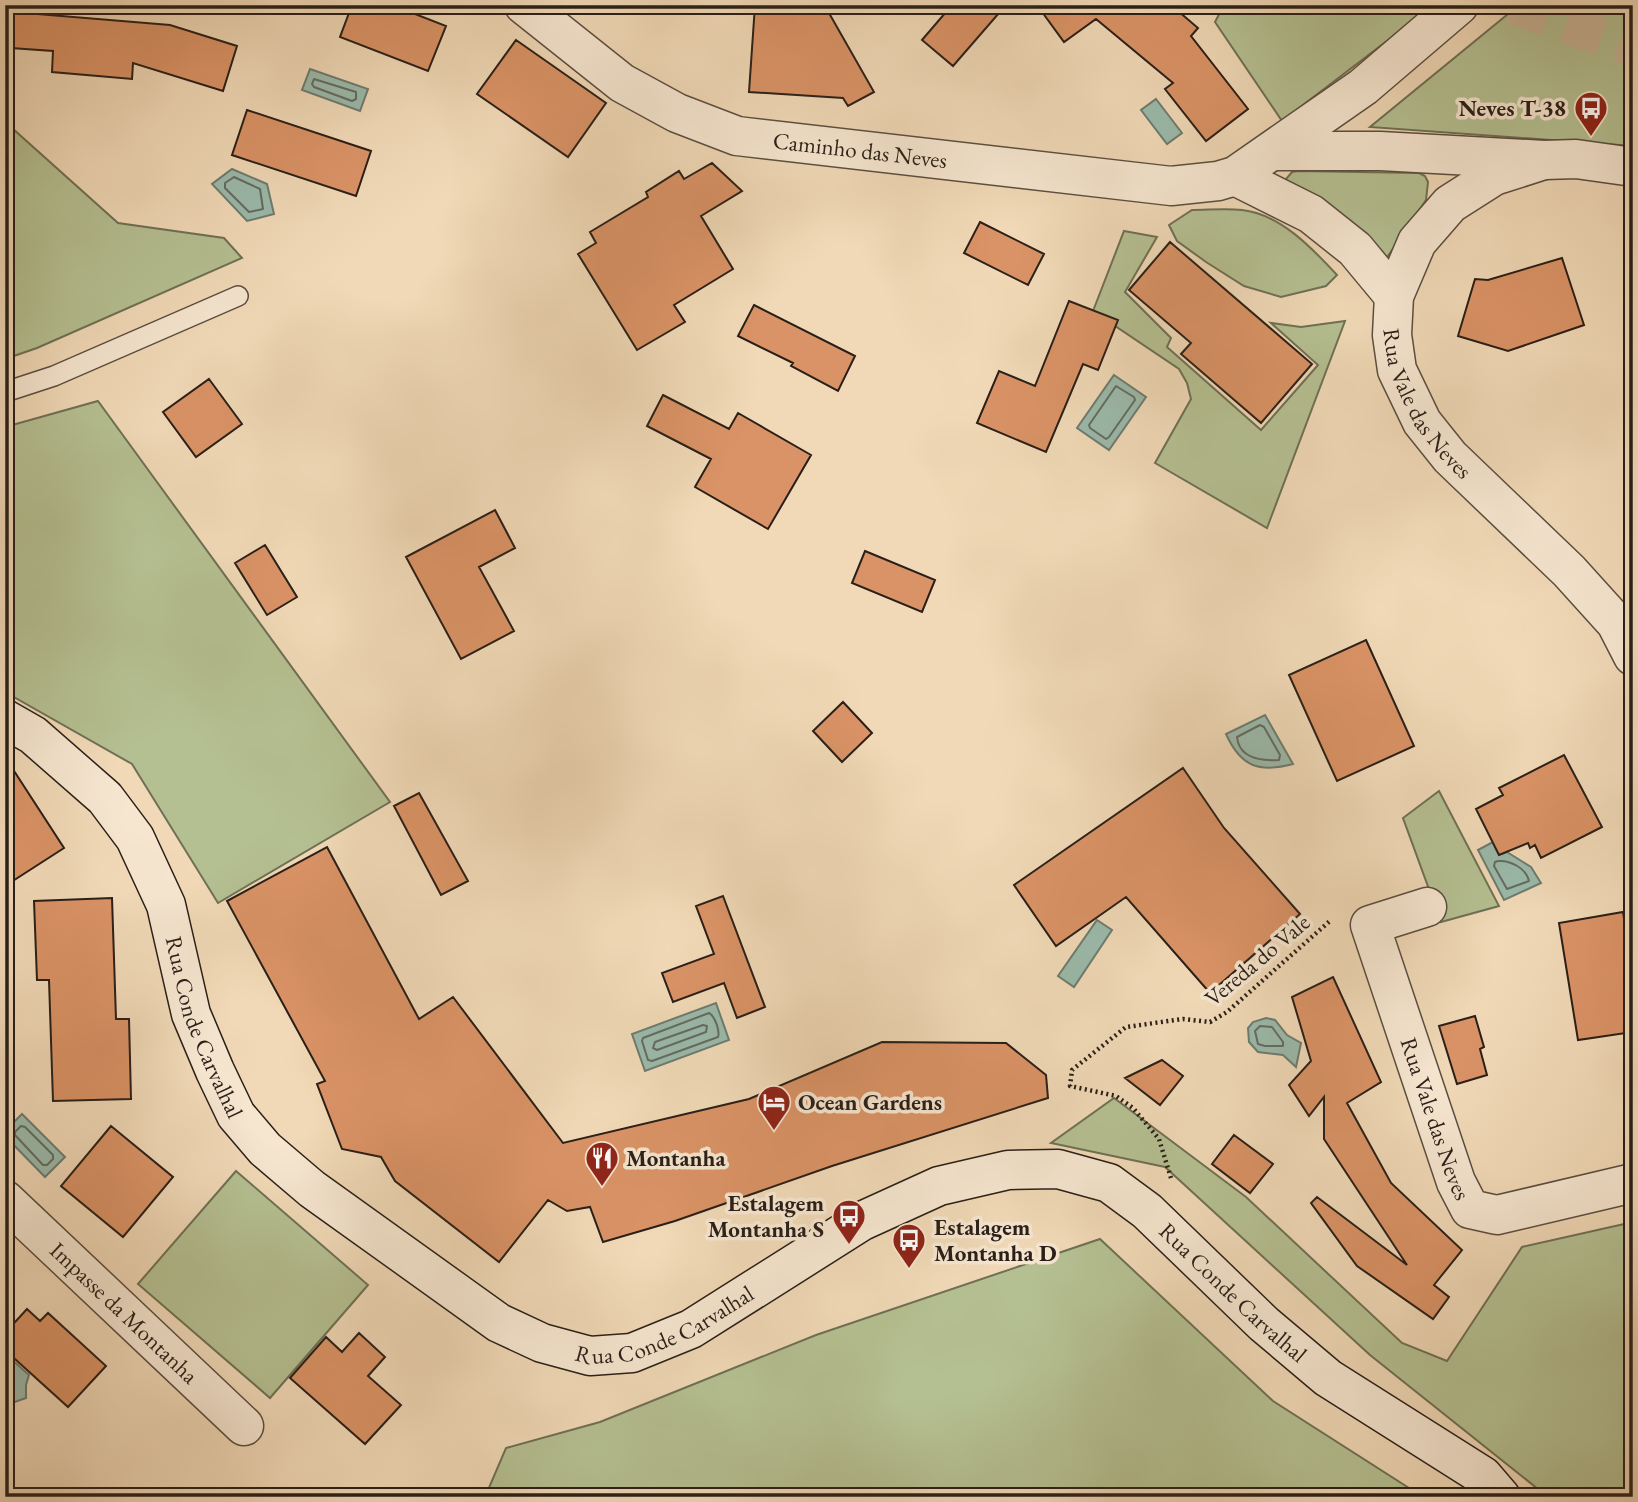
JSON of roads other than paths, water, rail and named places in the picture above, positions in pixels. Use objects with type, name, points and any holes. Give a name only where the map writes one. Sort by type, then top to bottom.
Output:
[{"type":"street","name":"Caminho das Neves","points":[[524,5],[622,83],[677,113],[737,136],[1171,186],[1219,181],[1235,176],[1363,86],[1458,5]]},
{"type":"street","name":"Rua Vale das Neves","points":[[1272,151],[1380,151],[1544,160],[1576,159],[1633,167]]},
{"type":"street","name":"Rua Vale das Neves","points":[[1544,160],[1494,176],[1450,204],[1416,242],[1394,296],[1392,335],[1397,370],[1422,422],[1450,457],[1577,579],[1616,623],[1633,656]]},
{"type":"street","points":[[1235,176],[1311,214],[1355,249],[1394,296]]},
{"type":"street","name":"Rua Conde Carvalhal","points":[[5,719],[33,735],[96,790],[135,838],[166,905],[191,1014],[236,1115],[265,1149],[312,1189],[499,1323],[541,1343],[590,1356],[632,1353],[691,1329],[862,1221],[939,1186],[1008,1170],[1058,1169],[1109,1183],[1147,1211],[1264,1325],[1328,1378],[1483,1476],[1501,1497]]},
{"type":"street","name":"Rua Vale das Neves","points":[[1427,907],[1370,925],[1456,1182],[1470,1209],[1497,1215],[1633,1183]]},
{"type":"street","name":"Impasse da Montanha","points":[[5,1200],[244,1426]]},
{"type":"lane","points":[[5,392],[54,376],[238,296]]},
{"type":"water","points":[[310,69],[368,89],[360,111],[302,90]]},
{"type":"water","points":[[1156,99],[1182,133],[1167,144],[1141,110]]},
{"type":"water","points":[[232,169],[267,184],[274,214],[247,221],[212,184]]},
{"type":"water","points":[[1114,375],[1146,397],[1109,450],[1077,428]]},
{"type":"water","points":[[1265,715],[1293,764],[1270,768],[1252,765],[1238,754],[1232,745],[1226,734]]},
{"type":"water","points":[[1493,842],[1499,855],[1507,852],[1531,867],[1541,883],[1504,900],[1478,850]]},
{"type":"water","points":[[1097,920],[1112,930],[1074,987],[1058,976]]},
{"type":"water","points":[[716,1003],[729,1040],[645,1071],[632,1034]]},
{"type":"water","points":[[1266,1018],[1275,1020],[1287,1035],[1301,1043],[1296,1067],[1283,1055],[1258,1052],[1249,1042],[1248,1028],[1253,1022]]},
{"type":"water","points":[[22,1114],[65,1157],[45,1177],[5,1136],[5,1131]]},
{"type":"water","points":[[5,1344],[10,1358],[29,1375],[26,1398],[12,1403],[5,1385]]},
{"type":"tunnel","points":[[1512,5],[1633,48]]},
{"type":"place","name":"Neves T-38","points":[[1591,138]]},
{"type":"place","name":"Ocean Gardens","points":[[774,1132]]},
{"type":"place","name":"Montanha","points":[[602,1188]]},
{"type":"place","name":"Estalagem Montanha S","points":[[849,1246]]},
{"type":"place","name":"Estalagem Montanha D","points":[[909,1270]]}]
